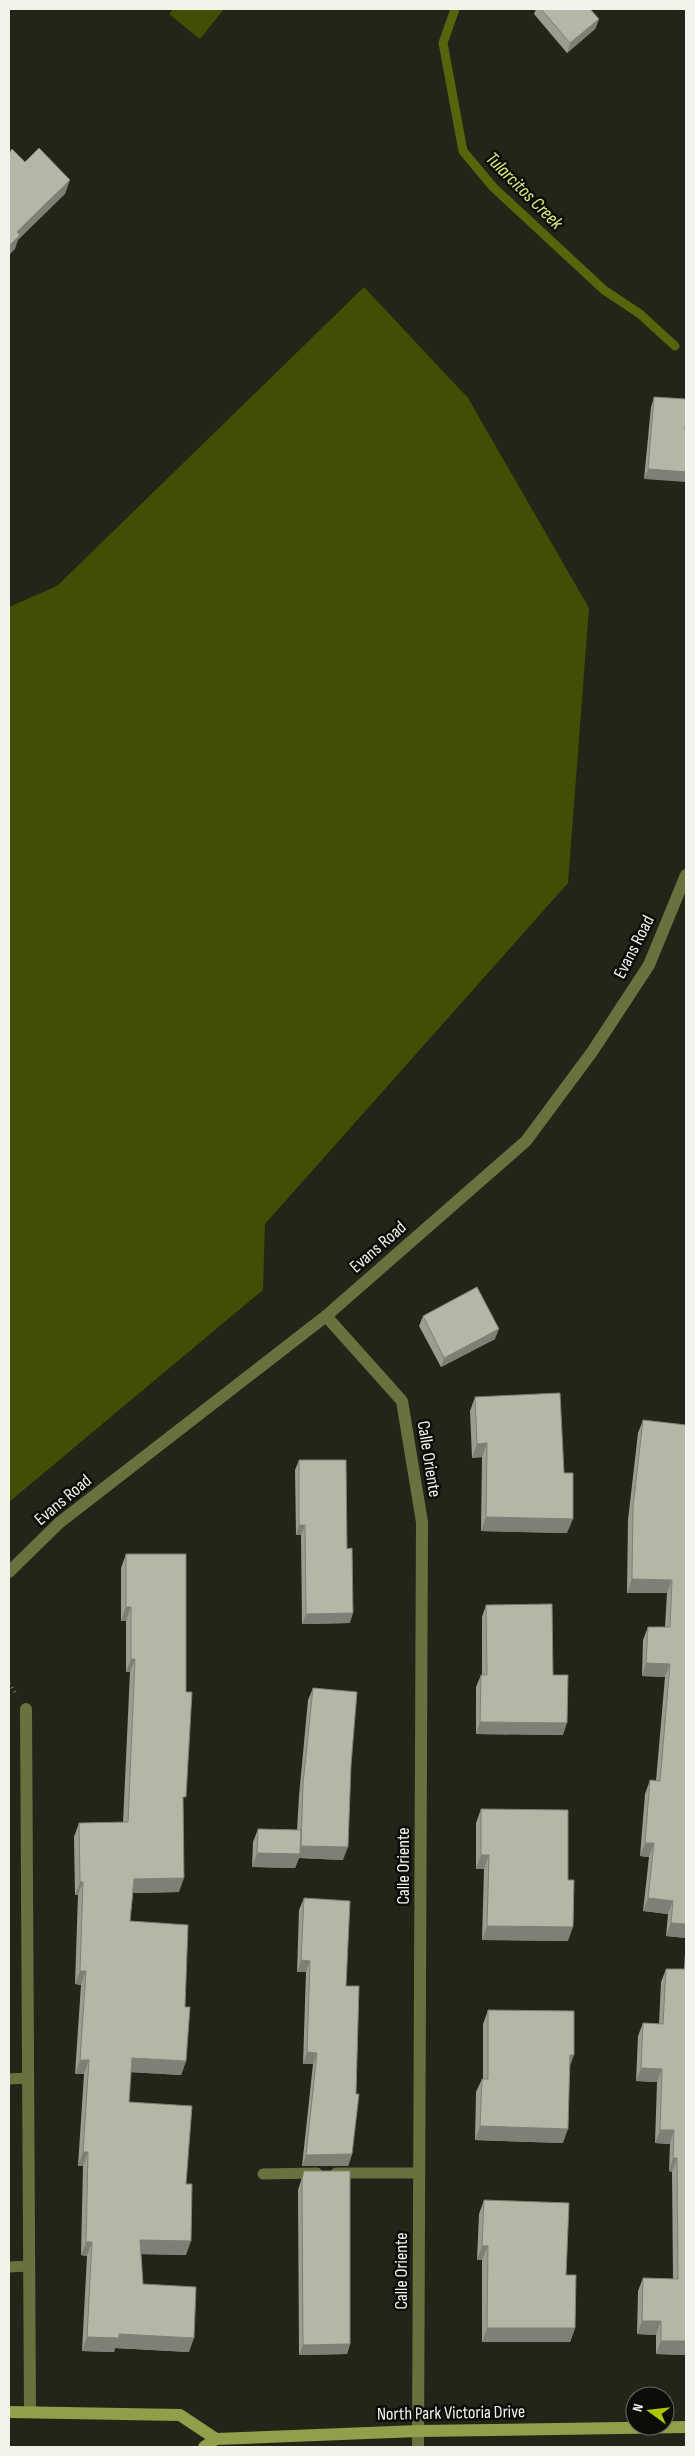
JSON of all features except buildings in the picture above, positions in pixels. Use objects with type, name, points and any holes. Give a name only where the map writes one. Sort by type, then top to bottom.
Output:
[{"type":"main road","points":[[9,2412],[180,2415],[216,2439],[204,2447]]},
{"type":"main road","name":"North Park Victoria Drive","points":[[216,2439],[418,2431],[686,2427]]},
{"type":"street","name":"Evans Road","points":[[9,1572],[59,1523],[326,1316],[526,1141],[592,1052],[649,965],[686,875]]},
{"type":"street","name":"Calle Oriente","points":[[326,1316],[402,1401],[422,1522],[418,2447]]},
{"type":"street","points":[[26,1709],[30,2412]]},
{"type":"lane","points":[[9,2079],[27,2078]]},
{"type":"lane","points":[[263,2174],[419,2173]]},
{"type":"lane","points":[[9,2267],[28,2266]]},
{"type":"green space","points":[[173,9],[224,9],[200,39],[169,14]]},
{"type":"green space","points":[[364,287],[468,398],[589,608],[568,883],[265,1224],[263,1290],[9,1502],[9,607],[57,586]]},
{"type":"waterway","name":"Tularcitos Creek","points":[[455,9],[443,43],[463,151],[493,187],[604,290],[640,314],[675,346]]}]
